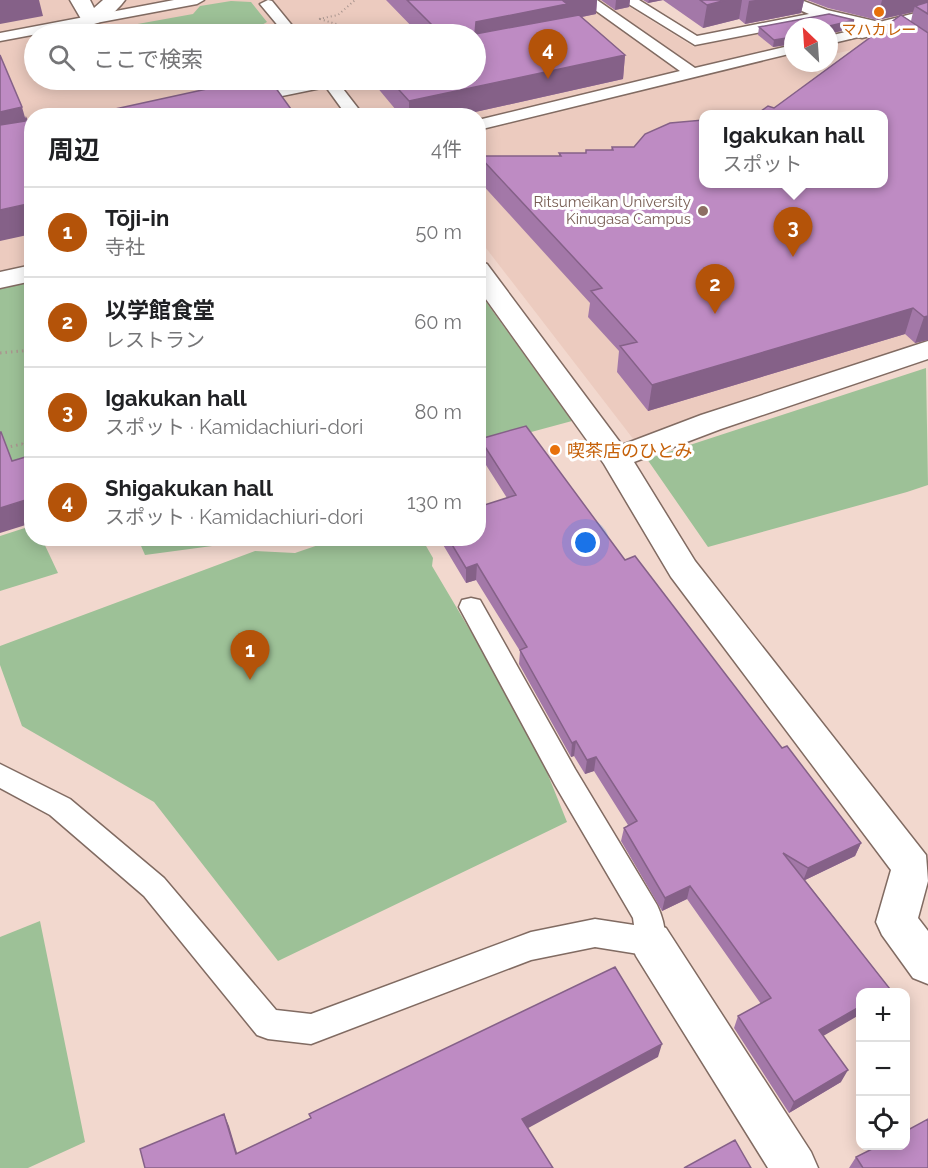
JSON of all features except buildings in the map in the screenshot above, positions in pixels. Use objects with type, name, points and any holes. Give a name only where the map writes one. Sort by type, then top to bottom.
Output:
[{"type":"street","points":[[80,0],[91,20],[116,0]]},
{"type":"street","points":[[877,28],[928,16]]},
{"type":"street","points":[[0,280],[24,275]]},
{"type":"street","points":[[486,280],[616,458],[683,569],[912,867],[896,922],[928,964]]},
{"type":"street","points":[[616,458],[711,422],[928,351]]},
{"type":"street","points":[[651,942],[795,1168]]},
{"type":"lane","points":[[70,24],[197,0]]},
{"type":"lane","points":[[588,0],[692,73]]},
{"type":"lane","points":[[629,0],[695,41],[830,14]]},
{"type":"lane","points":[[791,0],[802,8],[858,20],[909,39]]},
{"type":"lane","points":[[267,4],[284,24]]},
{"type":"lane","points":[[598,27],[620,23]]},
{"type":"lane","points":[[838,38],[877,28]]},
{"type":"lane","points":[[0,37],[24,33]]},
{"type":"lane","points":[[486,123],[784,51]]},
{"type":"lane","points":[[230,102],[286,90]]},
{"type":"lane","points":[[340,90],[352,108]]},
{"type":"lane","points":[[0,775],[60,807],[154,887],[268,1024],[311,1029],[542,944],[595,933],[651,942],[646,915],[565,777],[471,607]]},
{"type":"path","points":[[335,24],[319,19],[338,15],[355,0]]},
{"type":"path","points":[[0,353],[24,351]]},
{"type":"path","points":[[0,449],[22,444],[24,446]]},
{"type":"shaded area","name":"Ritsumeikan University Kinugasa Campus","points":[[0,0],[618,0],[694,47],[784,28],[784,72],[816,72],[873,110],[699,110],[699,188],[888,188],[888,180],[928,147],[928,343],[634,440],[486,248],[486,108],[24,108],[24,271],[0,277]]},
{"type":"shaded area","name":"Ritsumeikan University Kinugasa Campus","points":[[838,24],[898,40],[838,53]]},
{"type":"green space","points":[[231,1],[251,2],[267,22],[263,24],[138,24],[193,14],[200,6]]},
{"type":"green space","points":[[24,279],[24,482],[0,457],[0,285]]},
{"type":"green space","points":[[486,302],[572,421],[486,444]]},
{"type":"green space","points":[[926,368],[928,485],[907,492],[708,547],[647,459]]},
{"type":"green space","points":[[24,528],[24,546],[45,546],[58,573],[0,591],[0,536]]},
{"type":"green space","points":[[141,546],[212,546],[145,555]]},
{"type":"green space","points":[[316,546],[426,546],[433,558],[432,566],[532,735],[567,822],[278,961],[154,802],[22,726],[0,665],[0,646],[255,551],[295,553]]},
{"type":"green space","points":[[40,921],[85,1142],[28,1168],[0,1168],[0,937]]},
{"type":"place","name":"マハカレー","points":[[879,12]]},
{"type":"place","name":"Shigakukan hall","points":[[548,79]]},
{"type":"place","name":"Ritsumeikan University Kinugasa Campus","points":[[703,211]]},
{"type":"place","name":"Igakukan hall","points":[[793,257]]},
{"type":"place","name":"以学館食堂","points":[[715,314]]},
{"type":"place","name":"喫茶店のひとみ","points":[[555,450]]},
{"type":"place","name":"Tōji-in","points":[[250,680]]}]
